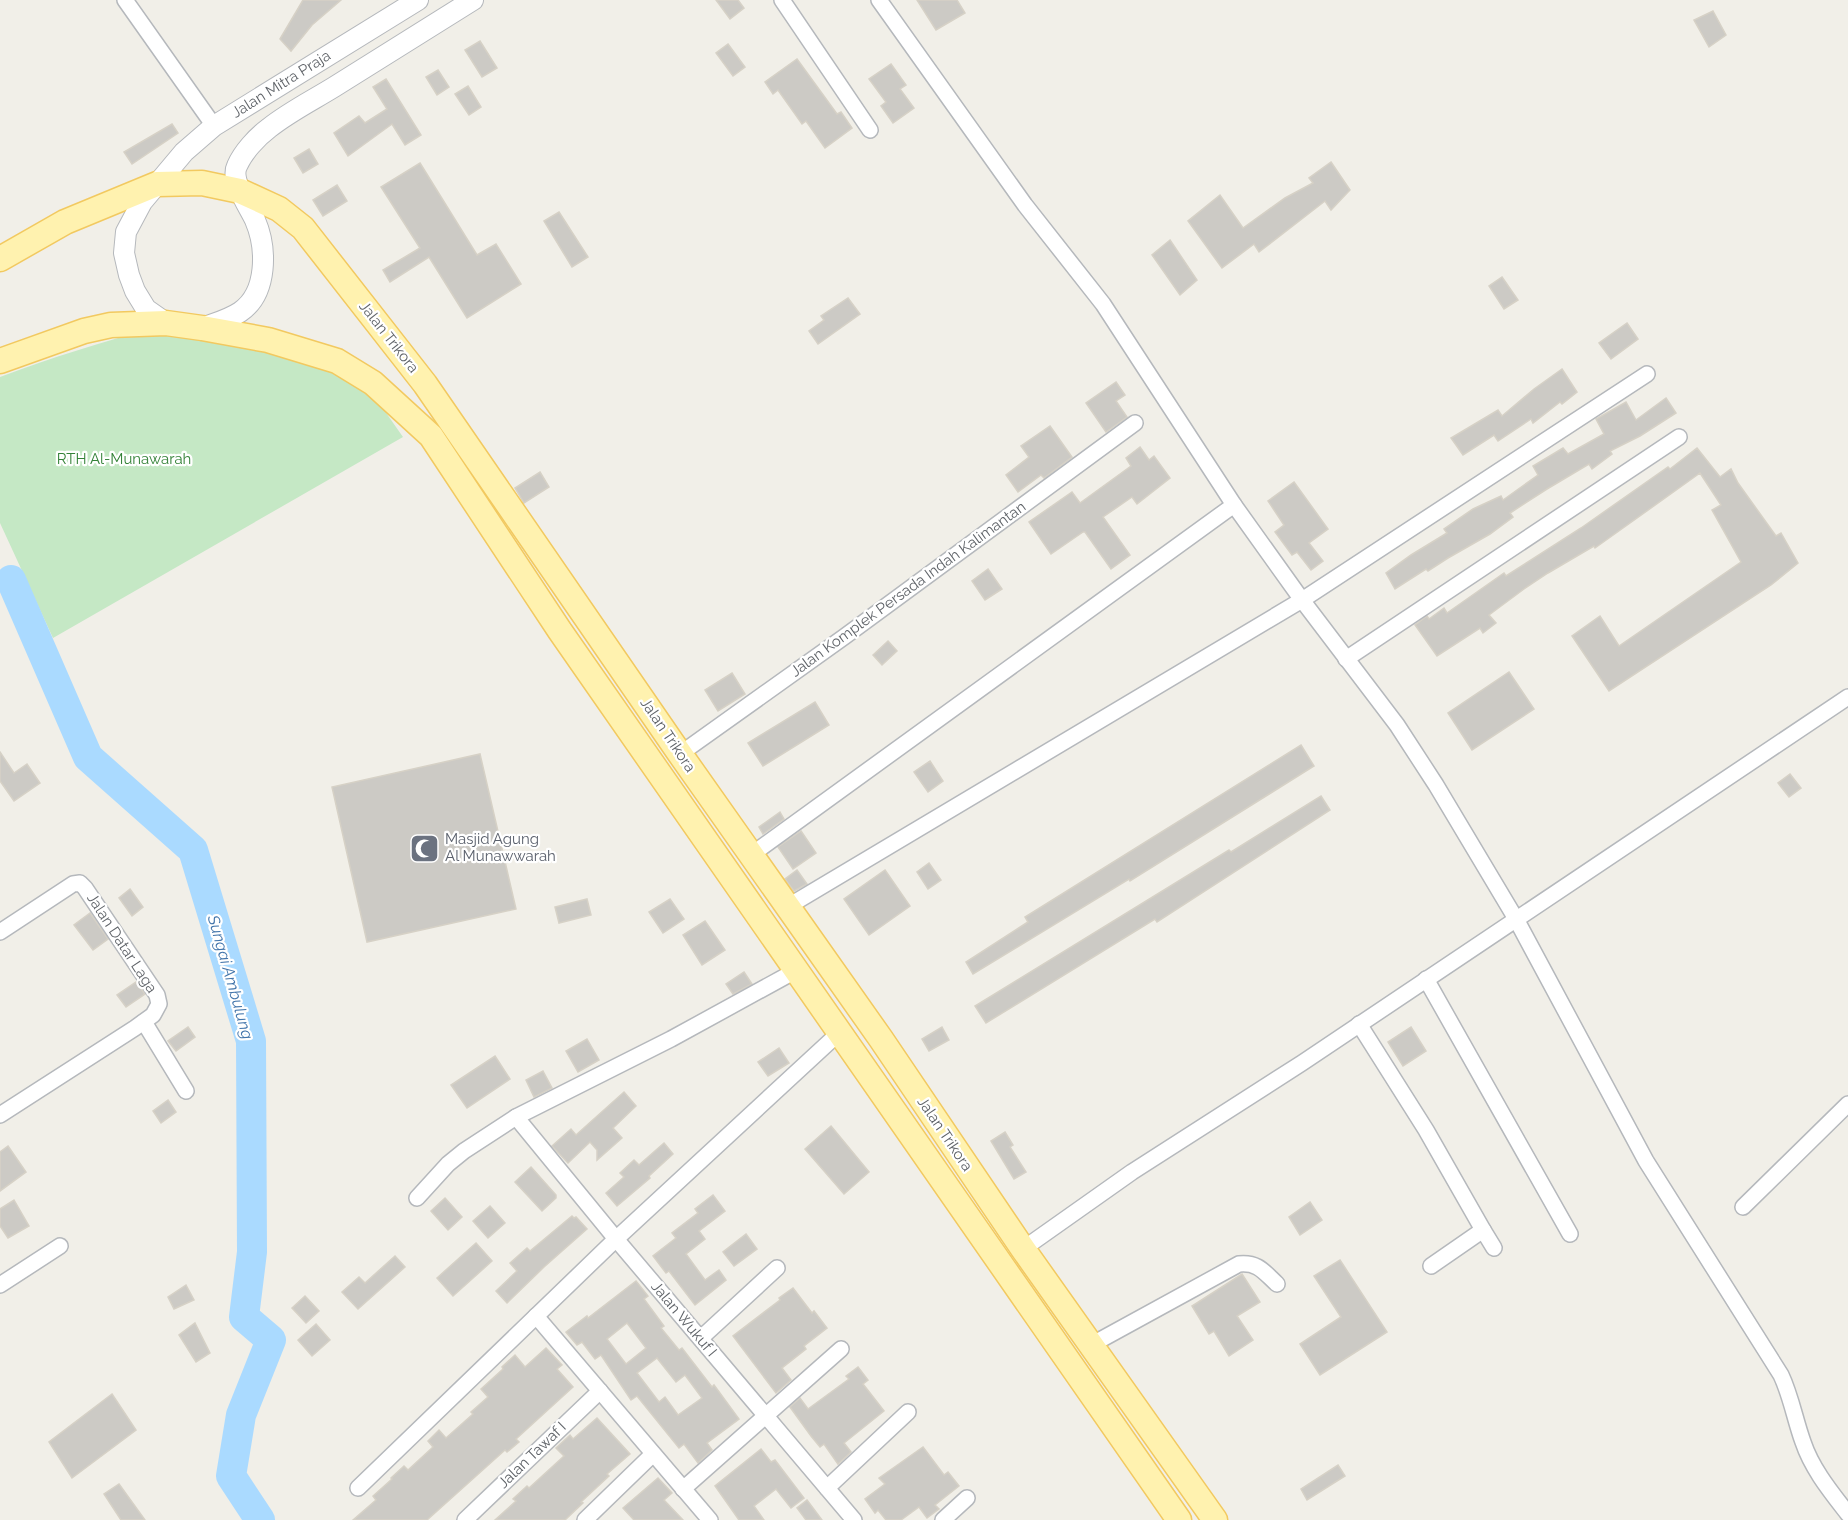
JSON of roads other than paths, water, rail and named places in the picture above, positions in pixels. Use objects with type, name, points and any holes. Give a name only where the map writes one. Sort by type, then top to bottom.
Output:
[{"type":"main road","name":"Jalan Trikora","points":[[0,259],[65,222],[157,184],[202,183],[240,191],[279,209],[303,228],[425,384],[680,754],[881,1039],[1023,1249],[1215,1520]]},
{"type":"main road","name":"Jalan Trikora","points":[[0,361],[84,331],[111,325],[166,323],[202,328],[268,340],[337,361],[373,383],[430,436],[560,631],[1179,1520]]},
{"type":"main road","points":[[560,631],[585,616]]},
{"type":"main road","points":[[960,1204],[981,1188]]},
{"type":"street","points":[[125,0],[214,126]]},
{"type":"street","name":"Jalan Mitra Praja","points":[[157,184],[184,152],[214,126],[418,0]]},
{"type":"street","name":"Jalan Mitra Praja","points":[[240,191],[234,171],[240,158],[268,128],[473,0]]},
{"type":"street","points":[[782,0],[870,130]]},
{"type":"street","points":[[879,0],[1025,205],[1103,304],[1234,505],[1404,735],[1516,919],[1646,1161],[1781,1375],[1787,1387],[1803,1445],[1820,1476],[1848,1514]]},
{"type":"street","points":[[157,184],[132,218],[126,232],[124,252],[135,291],[146,309],[166,323]]},
{"type":"street","points":[[202,328],[242,311],[254,297],[259,284],[263,264],[261,245],[256,223],[240,191]]},
{"type":"street","points":[[787,907],[1302,600],[1647,374]]},
{"type":"street","name":"Jalan Komplek Persada Indah Kalimantan","points":[[680,754],[844,637],[1135,423]]},
{"type":"street","points":[[1346,659],[1679,437]]},
{"type":"street","points":[[751,855],[1234,505]]},
{"type":"street","points":[[1023,1249],[1132,1172],[1426,980],[1848,698]]},
{"type":"street","name":"Jalan Datar Laga","points":[[0,932],[73,884],[77,882],[82,884],[157,995],[159,1005],[144,1022]]},
{"type":"street","points":[[417,1198],[448,1164],[516,1117],[671,1039],[797,970]]},
{"type":"street","points":[[1426,980],[1570,1234]]},
{"type":"street","points":[[0,1115],[144,1022],[186,1091]]},
{"type":"street","points":[[1359,1024],[1426,1130],[1494,1248]]},
{"type":"street","points":[[358,1488],[616,1239],[840,1032]]},
{"type":"street","points":[[1743,1207],[1848,1104]]},
{"type":"street","name":"Jalan Wukuf I","points":[[516,1117],[854,1520]]},
{"type":"street","points":[[1431,1266],[1483,1230]]},
{"type":"street","points":[[0,1285],[60,1246]]},
{"type":"street","points":[[1091,1345],[1239,1264],[1250,1263],[1259,1267],[1277,1284]]},
{"type":"street","points":[[700,1338],[777,1268]]},
{"type":"street","points":[[536,1316],[710,1520]]},
{"type":"street","points":[[683,1489],[841,1349]]},
{"type":"street","name":"Jalan Tawaf I","points":[[465,1520],[600,1390]]},
{"type":"street","points":[[827,1488],[908,1412]]},
{"type":"street","points":[[585,1520],[653,1454]]},
{"type":"street","points":[[943,1520],[967,1498]]},
{"type":"waterway","name":"Sungai Ambulung","points":[[11,580],[88,757],[193,850],[251,1041],[252,1252],[244,1317],[271,1340],[241,1415],[231,1476],[260,1520]]},
{"type":"place","name":"Masjid Agung Al Munawwarah","points":[[424,848]]},
{"type":"park label","name":"RTH Al-Munawarah","points":[[124,459]]}]
